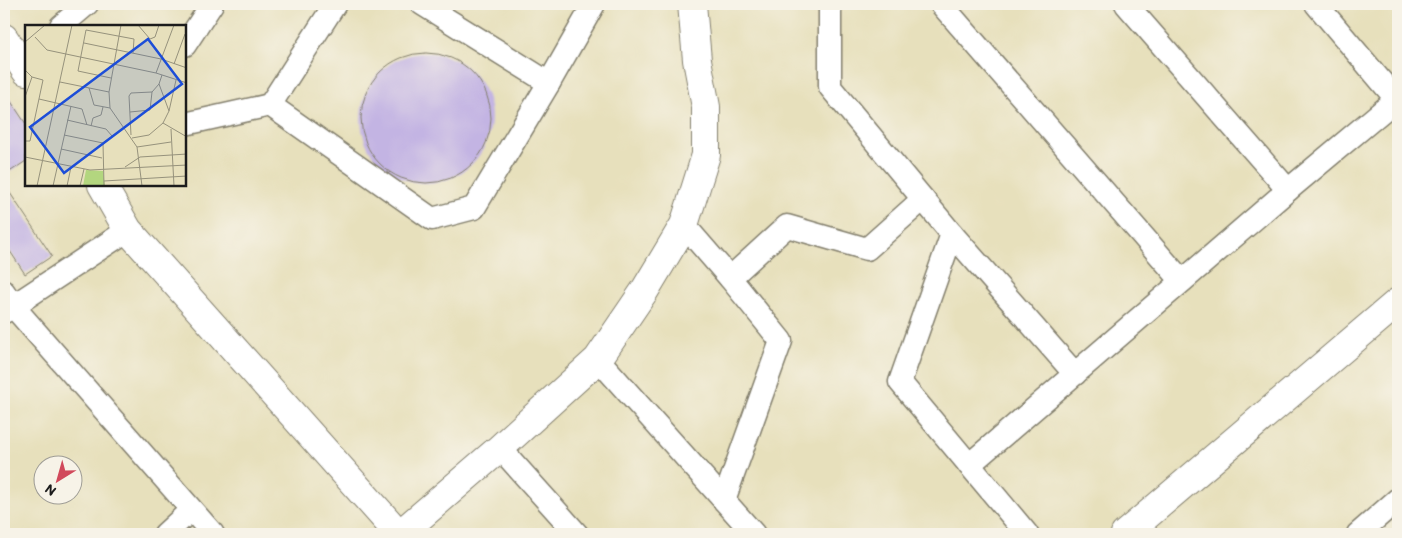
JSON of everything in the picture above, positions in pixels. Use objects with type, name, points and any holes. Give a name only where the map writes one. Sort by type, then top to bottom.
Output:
[{"type":"street","points":[[62,25],[87,4]]},
{"type":"street","points":[[186,43],[212,4]]},
{"type":"street","points":[[186,124],[270,105],[335,4]]},
{"type":"street","points":[[422,4],[549,83]]},
{"type":"street","points":[[270,105],[432,219],[474,208],[594,4]]},
{"type":"street","points":[[103,186],[128,230],[400,534],[500,448],[598,359],[645,290],[684,225],[706,155],[706,107],[697,60],[692,4]]},
{"type":"street","points":[[830,4],[830,87],[952,234],[1076,374]]},
{"type":"street","points":[[941,4],[1182,281]]},
{"type":"street","points":[[1126,4],[1288,190]]},
{"type":"street","points":[[969,465],[1288,190],[1398,100],[1316,4]]},
{"type":"street","points":[[4,38],[24,63]]},
{"type":"street","points":[[730,278],[786,226],[867,249],[923,199]]},
{"type":"street","points":[[684,225],[781,341],[724,500]]},
{"type":"street","points":[[128,230],[7,303],[213,534]]},
{"type":"street","points":[[952,234],[900,382],[1026,534]]},
{"type":"street","points":[[1125,534],[1398,302]]},
{"type":"street","points":[[598,359],[754,534]]},
{"type":"street","points":[[500,448],[577,534]]},
{"type":"street","points":[[1358,534],[1381,527],[1398,499]]},
{"type":"street","points":[[165,534],[191,510]]},
{"type":"building","points":[[426,53],[439,54],[451,58],[472,72],[486,93],[490,105],[490,131],[486,143],[472,164],[451,178],[439,182],[426,183],[413,182],[401,178],[380,164],[366,143],[362,131],[361,118],[362,105],[366,93],[380,72],[401,58],[413,54]]},
{"type":"building","points":[[4,91],[25,122],[25,162],[11,171],[4,161]]},
{"type":"building","points":[[6,187],[52,256],[25,274],[4,242],[4,189]]}]
